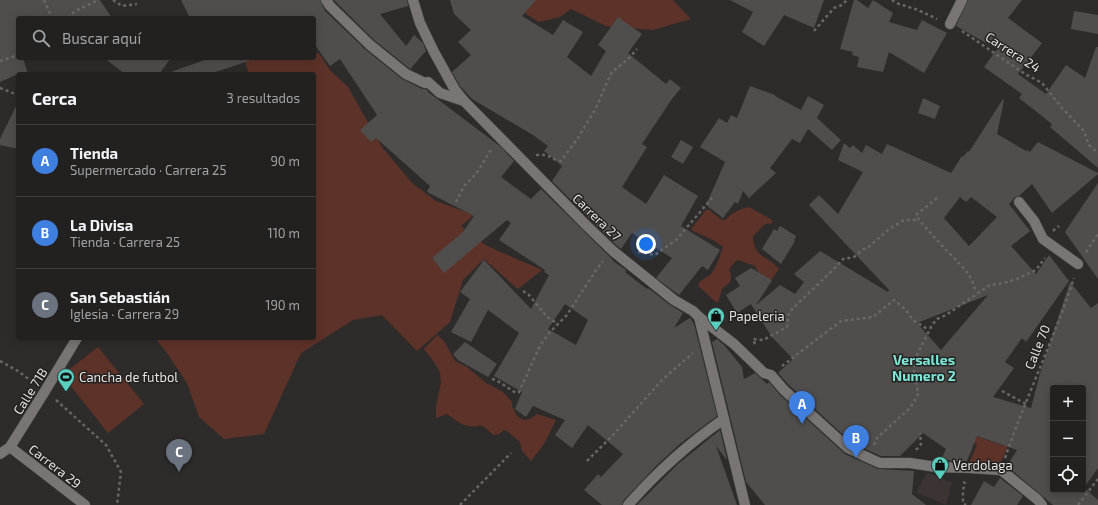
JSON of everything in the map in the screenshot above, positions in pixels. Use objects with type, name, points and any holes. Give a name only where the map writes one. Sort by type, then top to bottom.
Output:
[{"type":"street","points":[[326,0],[330,6],[370,46],[406,74],[425,83],[428,82],[440,94],[464,101]]},
{"type":"street","name":"Carrera 27","points":[[413,0],[420,23],[455,90],[523,162],[615,252],[674,300],[693,310],[699,317],[734,344],[758,367],[771,375],[784,390],[848,448],[880,463]]},
{"type":"street","points":[[950,24],[962,0]]},
{"type":"street","points":[[1019,202],[1034,221],[1043,239],[1078,264]]},
{"type":"street","points":[[699,317],[745,505]]},
{"type":"street","name":"Calle 71B","points":[[0,454],[10,447],[76,340]]},
{"type":"street","points":[[628,505],[654,476],[701,436],[724,420]]},
{"type":"street","name":"Carrera 29","points":[[10,447],[85,505]]},
{"type":"street","points":[[880,463],[910,463],[936,467],[1001,470],[1038,500],[1042,505]]},
{"type":"path","points":[[44,0],[51,16]]},
{"type":"path","points":[[70,16],[75,11],[99,0]]},
{"type":"path","points":[[113,0],[122,6],[137,4]]},
{"type":"path","points":[[814,31],[834,8],[842,5],[847,0]]},
{"type":"path","name":"Carrera 24","points":[[892,0],[950,24],[967,33],[1025,74],[1042,83],[1062,108],[1084,131],[1089,145],[1098,153]]},
{"type":"path","points":[[523,162],[540,155],[549,155],[557,161],[561,161],[578,138],[600,102],[612,72],[628,59],[637,49]]},
{"type":"path","points":[[0,61],[16,56]]},
{"type":"path","points":[[0,88],[16,94]]},
{"type":"path","points":[[456,202],[464,186],[476,174],[499,138]]},
{"type":"path","points":[[492,379],[516,393],[519,392],[540,346],[550,332],[567,315],[596,270],[615,252],[628,249],[655,255],[678,239],[712,198]]},
{"type":"path","points":[[937,198],[916,215],[951,255],[966,269],[973,282],[976,293]]},
{"type":"path","points":[[758,367],[761,363],[753,339],[763,340],[787,327],[789,312],[843,259],[854,257],[862,250],[870,246],[888,230],[904,220],[919,220]]},
{"type":"path","points":[[880,463],[880,455],[873,447],[877,438],[910,408],[918,395],[914,376],[914,361],[929,330],[937,319],[946,316],[976,293],[990,285],[1017,279],[1036,270],[1046,256],[1043,239],[1059,226]]},
{"type":"path","name":"Calle 70","points":[[1001,470],[1018,419],[1026,404],[1067,298],[1078,264],[1098,234]]},
{"type":"path","points":[[523,291],[529,295],[547,317],[558,324]]},
{"type":"path","points":[[771,375],[841,321],[873,317],[894,300],[906,310],[914,320],[929,330]]},
{"type":"path","points":[[587,461],[613,435],[662,380],[706,343]]},
{"type":"path","points":[[0,361],[18,371],[38,386]]},
{"type":"path","points":[[1002,391],[1026,404]]},
{"type":"path","points":[[52,397],[106,445],[121,472],[117,505]]},
{"type":"path","points":[[460,505],[511,453]]},
{"type":"path","points":[[956,467],[954,475],[965,483],[963,490],[963,503],[966,505]]},
{"type":"path","points":[[1078,505],[1098,479]]},
{"type":"shaded area","points":[[504,0],[673,0],[691,19],[653,30],[606,26],[571,9],[560,17],[539,22]]},
{"type":"shaded area","points":[[316,53],[319,53],[330,70],[348,87],[382,147],[412,183],[436,201],[474,215],[461,226],[484,244],[542,270],[518,289],[484,259],[463,280],[450,322],[417,351],[382,315],[353,320],[301,353],[264,434],[224,439],[199,417],[187,383],[157,340],[316,340],[316,72],[248,72],[245,60],[316,60]]},
{"type":"shaded area","points":[[749,207],[772,220],[773,223],[765,224],[753,236],[754,243],[758,252],[779,269],[766,287],[755,266],[738,260],[729,270],[731,274],[730,282],[722,289],[718,303],[698,286],[701,280],[710,275],[714,269],[723,247],[715,241],[691,229],[706,210],[709,210],[722,220],[725,220],[736,212]]},
{"type":"shaded area","points":[[437,335],[444,341],[455,361],[467,367],[486,383],[503,392],[512,402],[512,406],[517,416],[524,420],[530,419],[537,414],[556,420],[544,444],[531,461],[522,451],[520,442],[507,431],[504,430],[499,434],[493,435],[481,425],[471,427],[467,426],[447,414],[436,418],[436,406],[441,383],[440,372],[424,349]]},
{"type":"shaded area","points":[[98,347],[144,404],[108,433],[62,375]]},
{"type":"shaded area","points":[[956,429],[1004,446],[1006,441],[1010,441],[999,467],[969,463],[977,445]]},
{"type":"shaded area","points":[[927,473],[943,478],[945,481],[952,482],[946,505],[916,492]]},
{"type":"building","points":[[0,0],[100,0],[111,16],[16,16],[16,60],[24,60],[27,72],[16,72],[16,75],[0,82]]},
{"type":"building","points":[[181,0],[320,0],[325,11],[366,50],[402,79],[422,89],[426,89],[501,147],[514,161],[501,177],[531,199],[541,189],[613,261],[626,270],[625,272],[683,313],[674,328],[690,318],[694,324],[717,416],[681,443],[657,465],[623,501],[622,505],[602,505],[584,490],[598,474],[601,477],[623,454],[588,425],[572,448],[555,435],[565,420],[533,406],[526,417],[515,409],[522,392],[494,376],[519,333],[488,310],[471,342],[451,332],[470,299],[460,292],[484,260],[531,309],[549,275],[544,272],[545,270],[499,240],[511,223],[507,220],[444,273],[432,258],[463,232],[474,216],[427,192],[430,186],[376,138],[371,142],[360,130],[377,115],[340,59],[330,66],[316,47],[316,16],[189,16]],"holes":[[[565,304],[588,320],[576,345],[548,329]]]},
{"type":"building","points":[[334,0],[407,0],[408,6],[380,14],[406,46],[414,35],[423,43],[426,51],[411,68],[412,70],[374,40]]},
{"type":"building","points":[[450,0],[536,0],[522,16],[553,35],[563,20],[583,32],[567,57],[591,76],[606,51],[598,45],[618,17],[642,34],[628,53],[666,84],[670,79],[681,88],[642,144],[647,147],[622,187],[646,204],[664,175],[698,196],[681,226],[720,250],[708,270],[702,266],[679,295],[656,278],[672,258],[632,233],[621,249],[617,246],[552,181],[562,166],[544,151],[548,146],[533,135],[472,99],[460,86],[452,72],[471,55],[458,42],[471,30],[454,14]]},
{"type":"building","points":[[730,0],[824,0],[814,28],[784,15],[764,46],[742,32],[753,12]]},
{"type":"building","points":[[854,0],[857,0],[868,8],[873,0],[893,13],[889,22],[917,30],[922,20],[947,33],[924,73],[889,52],[883,72],[857,67],[859,57],[852,55],[853,52],[840,49]]},
{"type":"building","points":[[968,0],[1022,0],[1008,18],[1042,43],[1018,74],[1046,94],[1066,65],[1085,78],[1096,47],[1098,47],[1098,168],[1050,127],[1052,124],[1019,98],[1022,94],[984,67],[997,49],[956,26]]},
{"type":"building","points":[[1074,11],[1098,15],[1098,34],[1071,29]]},
{"type":"building","points":[[107,60],[170,60],[160,72],[122,72]]},
{"type":"building","points":[[204,60],[249,60],[215,72],[171,72]]},
{"type":"building","points":[[750,86],[775,95],[801,110],[808,96],[824,105],[817,118],[841,140],[832,150],[808,129],[800,143],[792,139],[770,168],[776,173],[749,198],[743,191],[738,204],[735,202],[723,218],[706,205],[725,162],[700,147],[719,118],[727,123],[731,115],[737,118]]},
{"type":"building","points":[[923,98],[940,106],[935,119],[918,113]]},
{"type":"building","points":[[1003,99],[997,134],[1030,152],[1038,142],[1098,173],[1052,213],[1032,184],[1019,196],[1015,197],[1009,204],[1030,231],[1011,246],[1036,274],[1049,255],[1069,281],[1026,342],[1022,338],[1005,362],[1014,368],[993,397],[1031,408],[1041,370],[1070,282],[1091,308],[1098,303],[1098,468],[1086,485],[1086,385],[1050,385],[1050,493],[1086,493],[1087,490],[1098,500],[1098,505],[1053,505],[1007,466],[1017,450],[977,436],[967,461],[952,461],[942,458],[946,449],[923,433],[900,456],[881,456],[852,443],[778,373],[793,359],[772,337],[751,304],[737,313],[726,295],[740,286],[735,278],[751,268],[772,280],[756,305],[780,285],[795,294],[804,282],[794,274],[820,251],[888,292],[889,290],[809,205],[819,195],[838,214],[863,172],[838,160],[844,143],[850,148],[853,145],[862,153],[866,145],[882,154],[887,144],[951,173],[962,156],[963,157],[968,151],[969,152]],"holes":[[[960,197],[966,202],[971,197],[997,217],[969,246],[944,218]],[[988,295],[941,350],[917,323]]]},
{"type":"building","points":[[16,106],[16,149],[0,145],[0,139]]},
{"type":"building","points":[[681,140],[693,147],[683,164],[671,157]]},
{"type":"building","points":[[1098,183],[1098,279],[1065,232]]},
{"type":"building","points":[[780,226],[796,236],[795,241],[781,264],[762,249],[774,229],[777,231]]},
{"type":"building","points":[[717,339],[724,345],[742,367],[744,379],[755,373],[767,384],[769,382],[780,395],[845,454],[878,469],[914,471],[912,494],[926,505],[765,505],[746,482],[712,342]]},
{"type":"building","points":[[465,342],[497,364],[488,377],[458,360],[453,354]]},
{"type":"building","points":[[720,430],[727,460],[716,446],[737,505],[637,505],[678,464]]},
{"type":"building","points":[[1000,478],[1023,496],[1017,505],[971,505],[984,481],[994,487]]},
{"type":"place","name":"Papeleria","points":[[716,331]]},
{"type":"place","name":"Cancha de futbol","points":[[66,392]]},
{"type":"place","name":"Tienda","points":[[802,424]]},
{"type":"place","name":"La Divisa","points":[[856,458]]},
{"type":"place","name":"San Sebastián","points":[[179,472]]},
{"type":"place","name":"Verdolaga","points":[[940,480]]},
{"type":"district","name":"Versalles Numero 2","points":[[924,368]]}]
